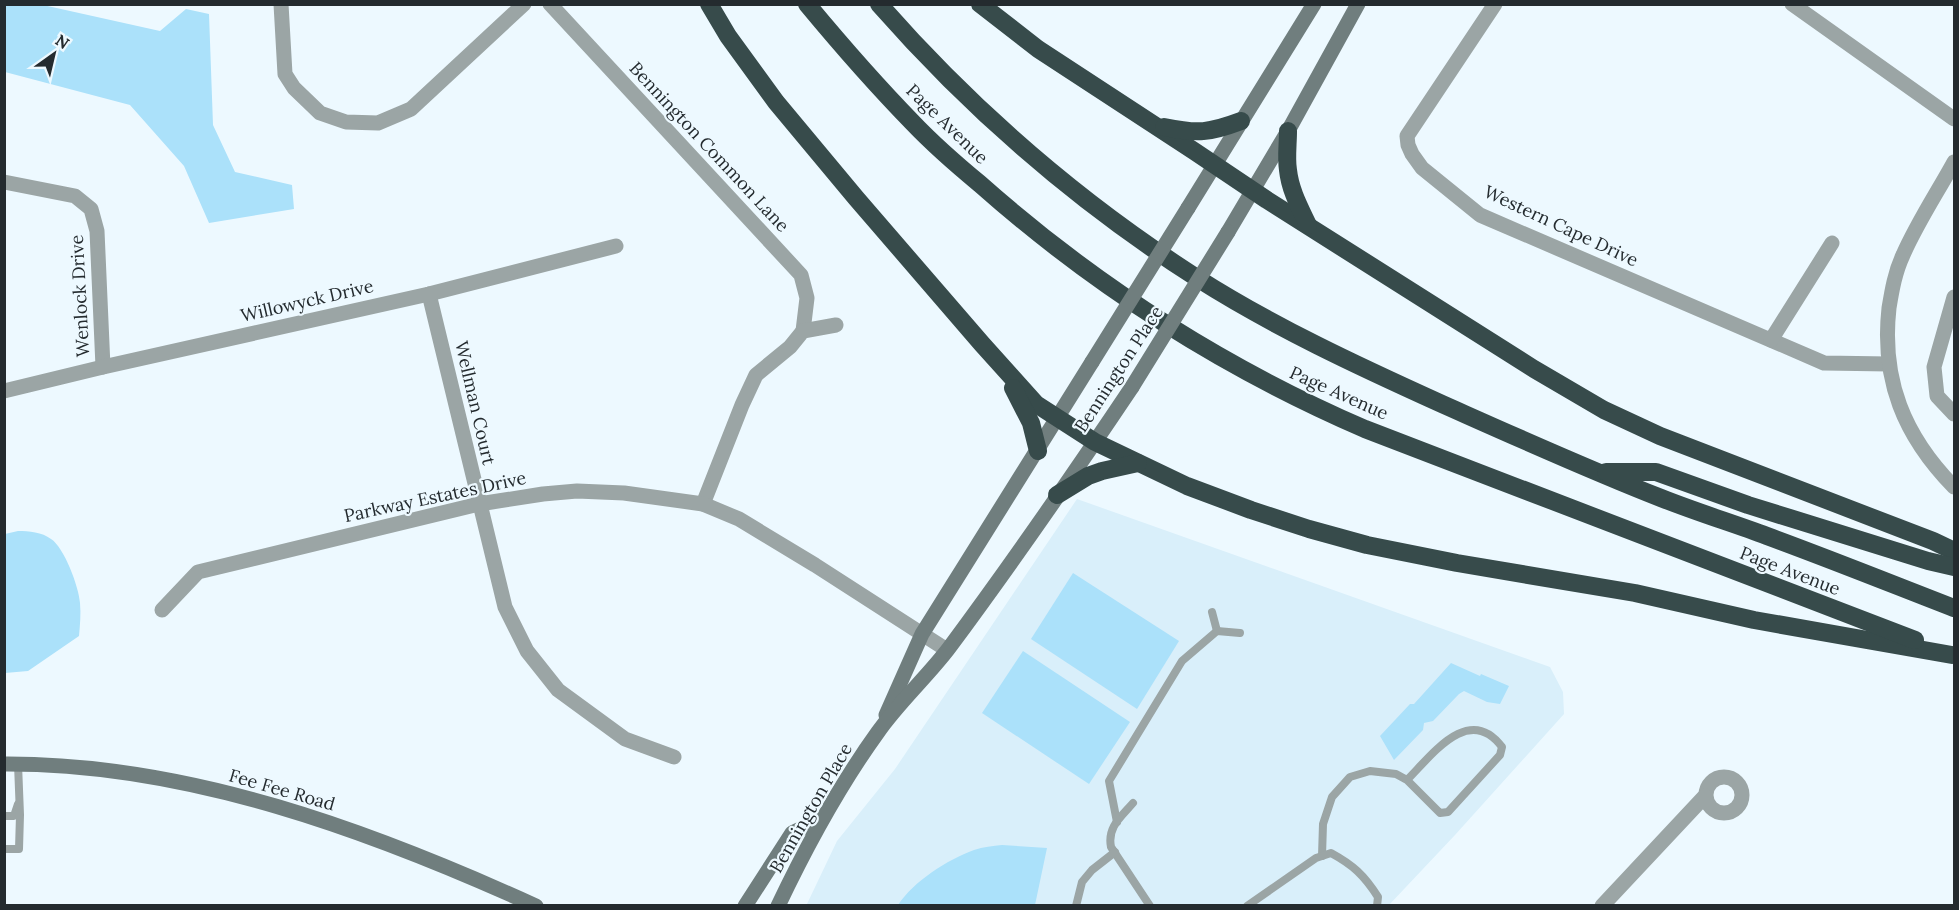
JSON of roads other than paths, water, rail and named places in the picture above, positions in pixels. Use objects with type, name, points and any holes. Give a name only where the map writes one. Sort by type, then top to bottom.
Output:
[{"type":"highway","points":[[709,4],[728,36],[776,102],[1003,367],[1036,404],[1095,442],[1187,486],[1251,510],[1366,545],[1456,563],[1635,592],[1754,620],[1953,655]]},
{"type":"highway","name":"Page Avenue","points":[[807,4],[914,125],[1004,206],[1097,278],[1197,344],[1310,405],[1365,429],[1953,655]]},
{"type":"highway","name":"Page Avenue","points":[[879,4],[955,86],[1025,150],[1089,203],[1198,279],[1291,333],[1595,472],[1954,608]]},
{"type":"highway","points":[[980,4],[1038,49],[1155,124],[1253,191],[1534,369],[1604,410],[1659,436],[1954,551]]},
{"type":"highway","points":[[1155,124],[1200,132],[1219,129],[1241,121]]},
{"type":"highway","points":[[1288,131],[1287,170],[1293,194],[1308,225]]},
{"type":"highway","points":[[1003,367],[1030,423],[1038,451]]},
{"type":"highway","points":[[1057,495],[1088,476],[1138,463]]},
{"type":"highway","points":[[1595,472],[1656,472],[1796,520],[1954,567]]},
{"type":"main road","name":"Bennington Place","points":[[879,731],[922,634],[1038,451],[1314,4]]},
{"type":"main road","name":"Bennington Place","points":[[778,906],[823,818],[879,731],[947,650],[1132,387],[1253,191],[1358,4]]},
{"type":"main road","name":"Fee Fee Road","points":[[11,764],[36,764],[142,774],[221,792],[326,821],[463,873],[536,906]]},
{"type":"main road","points":[[745,906],[792,833],[823,818]]},
{"type":"street","points":[[281,4],[285,74],[294,88],[320,113],[346,122],[378,123],[411,109],[524,4]]},
{"type":"street","name":"Bennington Common Lane","points":[[550,4],[801,275],[807,298],[803,331]]},
{"type":"street","name":"Western Cape Drive","points":[[1495,4],[1407,136],[1412,154],[1422,168],[1480,215],[1824,363],[1889,364]]},
{"type":"street","points":[[1792,4],[1954,119]]},
{"type":"street","points":[[1954,162],[1902,255],[1895,276],[1888,321],[1887,346],[1898,401],[1907,423],[1918,444],[1954,487]]},
{"type":"street","name":"Wenlock Drive","points":[[4,182],[75,196],[91,209],[98,231],[103,367]]},
{"type":"street","points":[[1771,340],[1832,243]]},
{"type":"street","name":"Willowyck Drive","points":[[4,391],[429,294],[616,246]]},
{"type":"street","name":"Wellman Court","points":[[429,294],[505,607],[527,651],[558,690],[625,739],[674,757]]},
{"type":"street","points":[[1954,297],[1934,367],[1937,396],[1954,414]]},
{"type":"street","points":[[703,504],[756,375],[790,347],[803,331],[836,325]]},
{"type":"street","name":"Parkway Estates Drive","points":[[162,610],[198,572],[479,504],[577,491],[624,493],[703,504],[739,519],[947,650]]},
{"type":"street","points":[[1602,906],[1705,796]]},
{"type":"lane","points":[[1212,612],[1217,631]]},
{"type":"lane","points":[[1117,822],[1109,781],[1182,660],[1217,631],[1240,633]]},
{"type":"lane","points":[[1322,856],[1323,824],[1332,797],[1350,777],[1370,771],[1396,774],[1407,780],[1440,813],[1448,812],[1500,755],[1502,747],[1486,732],[1467,729],[1450,737],[1407,780]]},
{"type":"lane","points":[[4,849],[19,849],[20,815],[11,764]]},
{"type":"lane","points":[[4,816],[14,816],[18,803]]},
{"type":"lane","points":[[1133,803],[1111,830],[1109,838],[1111,847],[1150,906]]},
{"type":"lane","points":[[1076,906],[1082,882],[1092,870],[1115,852]]},
{"type":"lane","points":[[1247,906],[1316,858],[1331,853],[1349,863],[1366,877],[1378,897],[1377,906]]}]
